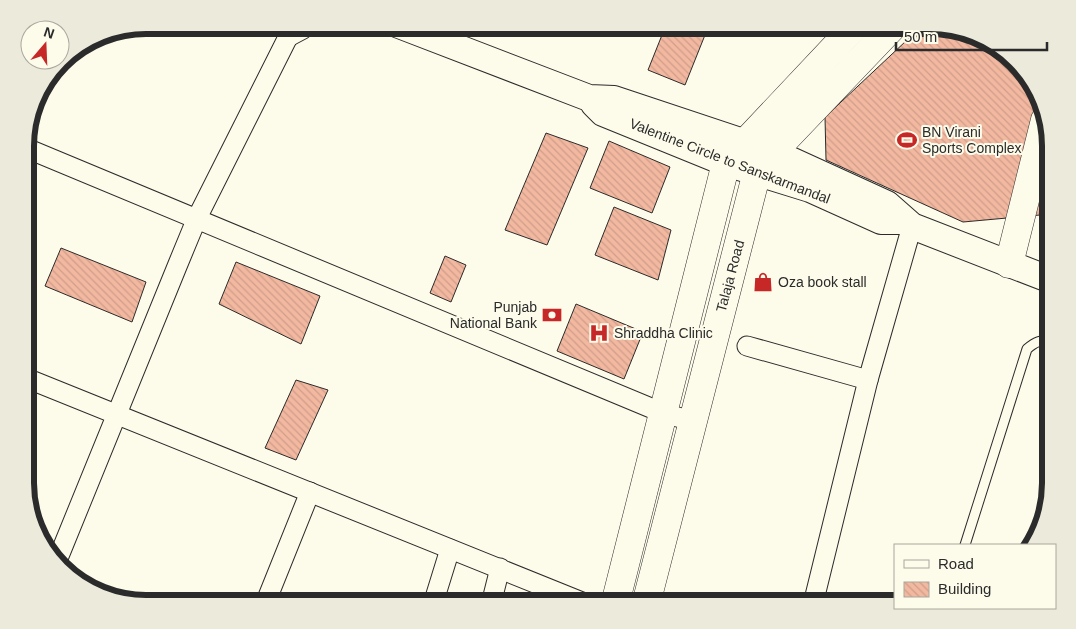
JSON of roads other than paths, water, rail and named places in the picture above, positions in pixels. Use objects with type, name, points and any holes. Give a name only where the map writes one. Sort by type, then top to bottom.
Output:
[{"type":"main road","name":"Valentine Circle to Sanskarmandal","points":[[422,34],[589,98],[614,99],[745,142],[765,162]]},
{"type":"main road","points":[[617,595],[726,163],[847,34]]},
{"type":"main road","name":"Talaja Road","points":[[648,595],[692,421],[765,162],[886,34]]},
{"type":"main road","name":"Valentine Circle to Sanskarmandal","points":[[589,98],[603,113],[726,163],[765,162],[887,204],[895,209],[908,223],[1036,271]]},
{"type":"main road","points":[[1036,271],[1042,170]]},
{"type":"street","points":[[60,554],[197,218],[287,34]]},
{"type":"street","points":[[34,157],[197,218],[663,413],[692,421]]},
{"type":"street","points":[[815,595],[908,223]]},
{"type":"street","points":[[747,346],[868,380]]},
{"type":"street","points":[[34,381],[566,595]]},
{"type":"street","points":[[269,595],[310,492]]},
{"type":"street","points":[[435,595],[450,549]]},
{"type":"street","points":[[493,595],[500,568]]},
{"type":"lane","points":[[964,544],[1027,349],[1034,343],[1042,341]]},
{"type":"place","name":"BN Virani Sports Complex","points":[[907,140]]},
{"type":"place","name":"Oza book stall","points":[[763,282]]},
{"type":"place","name":"Punjab National Bank","points":[[552,315]]},
{"type":"place","name":"Shraddha Clinic","points":[[599,333]]}]
